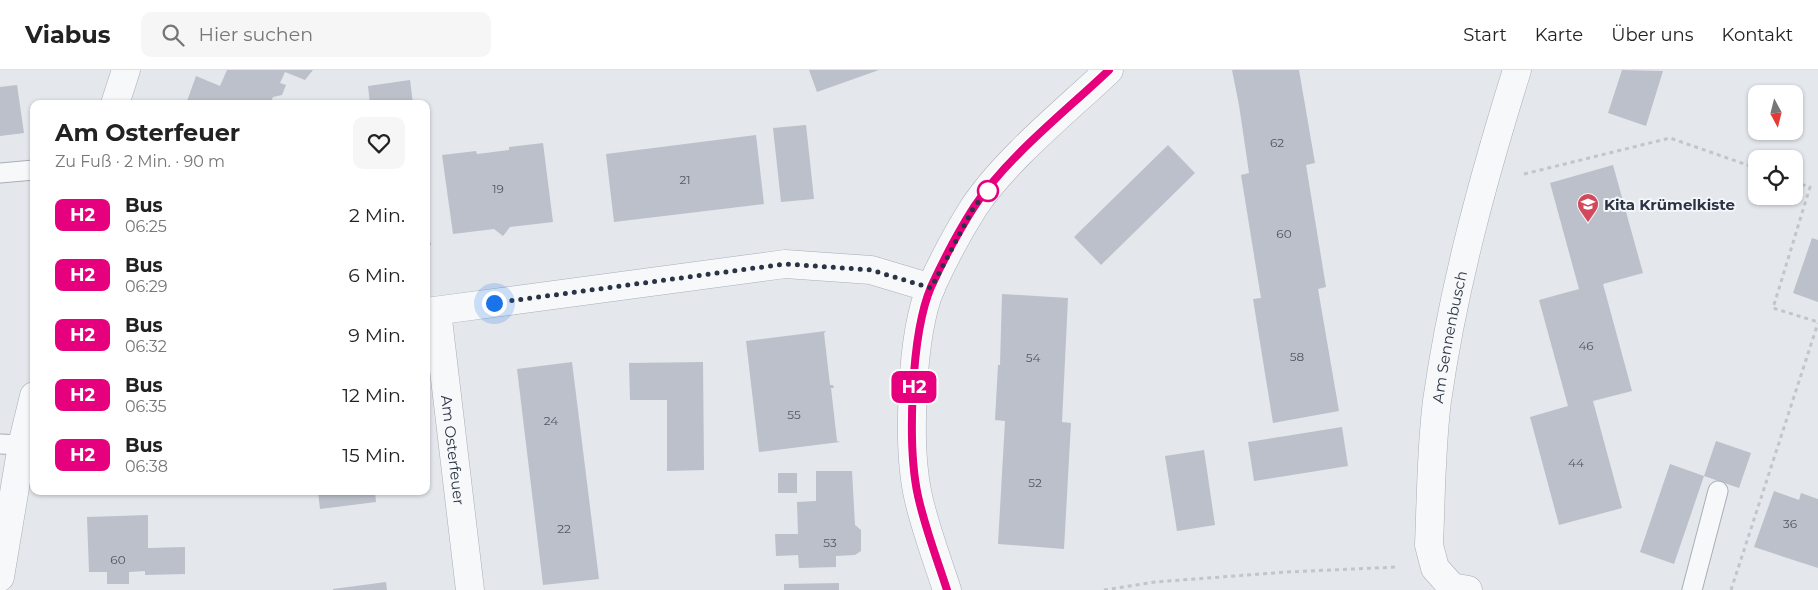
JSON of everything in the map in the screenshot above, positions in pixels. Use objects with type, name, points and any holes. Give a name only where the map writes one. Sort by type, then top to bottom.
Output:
[{"type":"street","points":[[116,100],[126,70]]},
{"type":"street","points":[[947,590],[930,541],[918,494],[913,441],[913,395],[918,338],[931,288],[980,200],[1008,166],[1109,70]]},
{"type":"street","name":"Am Sennenbusch","points":[[1468,590],[1452,587],[1435,568],[1429,545],[1437,403],[1460,270],[1488,162],[1517,70]]},
{"type":"street","name":"Am Osterfeuer","points":[[470,590],[431,311],[785,264],[871,270],[931,288]]},
{"type":"street","points":[[0,577],[11,444],[30,404]]},
{"type":"lane","points":[[0,173],[30,170]]},
{"type":"lane","points":[[1692,590],[1718,491]]},
{"type":"path","points":[[1488,162],[1524,174],[1670,138],[1748,165]]},
{"type":"path","points":[[1731,590],[1818,323],[1773,308],[1810,187],[1803,185]]},
{"type":"path","points":[[1104,590],[1155,582],[1287,572],[1435,568]]},
{"type":"building","points":[[227,70],[313,70],[305,80],[285,72],[280,83],[286,85],[282,95],[273,97],[272,100],[187,100],[196,76],[220,86]]},
{"type":"building","points":[[809,70],[879,70],[817,92]]},
{"type":"building","points":[[1232,70],[1299,70],[1315,163],[1306,165],[1326,287],[1318,289],[1339,411],[1273,423],[1253,299],[1261,298],[1241,175],[1249,173]]},
{"type":"building","points":[[1622,70],[1663,71],[1646,126],[1608,113]]},
{"type":"building","points":[[410,80],[412,100],[370,100],[368,86]]},
{"type":"building","points":[[17,85],[24,133],[0,136],[0,87]]},
{"type":"building","points":[[806,125],[814,199],[781,202],[773,128]]},
{"type":"building","points":[[756,135],[764,204],[614,222],[606,154]]},
{"type":"building","points":[[543,143],[553,222],[510,227],[503,236],[494,229],[453,234],[442,155],[476,151],[477,154],[509,150],[509,147]]},
{"type":"building","points":[[1168,145],[1195,173],[1101,265],[1074,237]]},
{"type":"building","points":[[1613,165],[1643,273],[1603,284],[1632,391],[1593,401],[1622,508],[1559,525],[1530,417],[1568,406],[1539,300],[1579,289],[1550,183]]},
{"type":"building","points":[[1812,238],[1818,240],[1818,302],[1793,293]]},
{"type":"building","points":[[1002,294],[1068,298],[1062,422],[1071,423],[1064,549],[998,544],[1005,421],[995,420],[998,365],[1000,365]]},
{"type":"building","points":[[826,331],[824,333],[830,385],[833,385],[834,388],[831,388],[837,441],[840,442],[759,452],[746,341]]},
{"type":"building","points":[[572,362],[599,579],[543,585],[517,369]]},
{"type":"building","points":[[703,362],[704,470],[667,471],[667,400],[630,400],[629,363]]},
{"type":"building","points":[[1342,427],[1348,466],[1254,481],[1248,442]]},
{"type":"building","points":[[1716,441],[1751,453],[1739,488],[1704,476]]},
{"type":"building","points":[[1204,450],[1215,525],[1177,531],[1165,456]]},
{"type":"building","points":[[1670,464],[1704,476],[1674,564],[1640,552]]},
{"type":"building","points":[[816,471],[852,471],[855,525],[861,530],[861,551],[855,555],[836,556],[836,567],[799,568],[798,555],[776,556],[775,534],[798,534],[797,502],[816,501]]},
{"type":"building","points":[[778,473],[797,473],[797,493],[778,493]]},
{"type":"building","points":[[1774,491],[1799,500],[1801,493],[1818,499],[1818,568],[1754,547]]},
{"type":"building","points":[[318,495],[375,495],[376,502],[320,509]]},
{"type":"building","points":[[148,515],[148,548],[185,547],[185,574],[145,575],[145,571],[129,572],[129,584],[107,584],[107,572],[89,572],[87,517]]},
{"type":"building","points":[[386,582],[387,590],[333,590],[333,589]]},
{"type":"building","points":[[839,583],[839,590],[784,590],[784,584]]},
{"type":"bus line","name":"H2","points":[[947,590],[930,541],[918,494],[913,441],[913,395],[918,338],[931,288],[974,207],[1008,166],[1109,70]]},
{"type":"place","name":"Kita Krümelkiste","points":[[1588,223]]},
{"type":"route","points":[[494,303],[785,264],[871,270],[931,288],[974,207],[988,191]]}]
